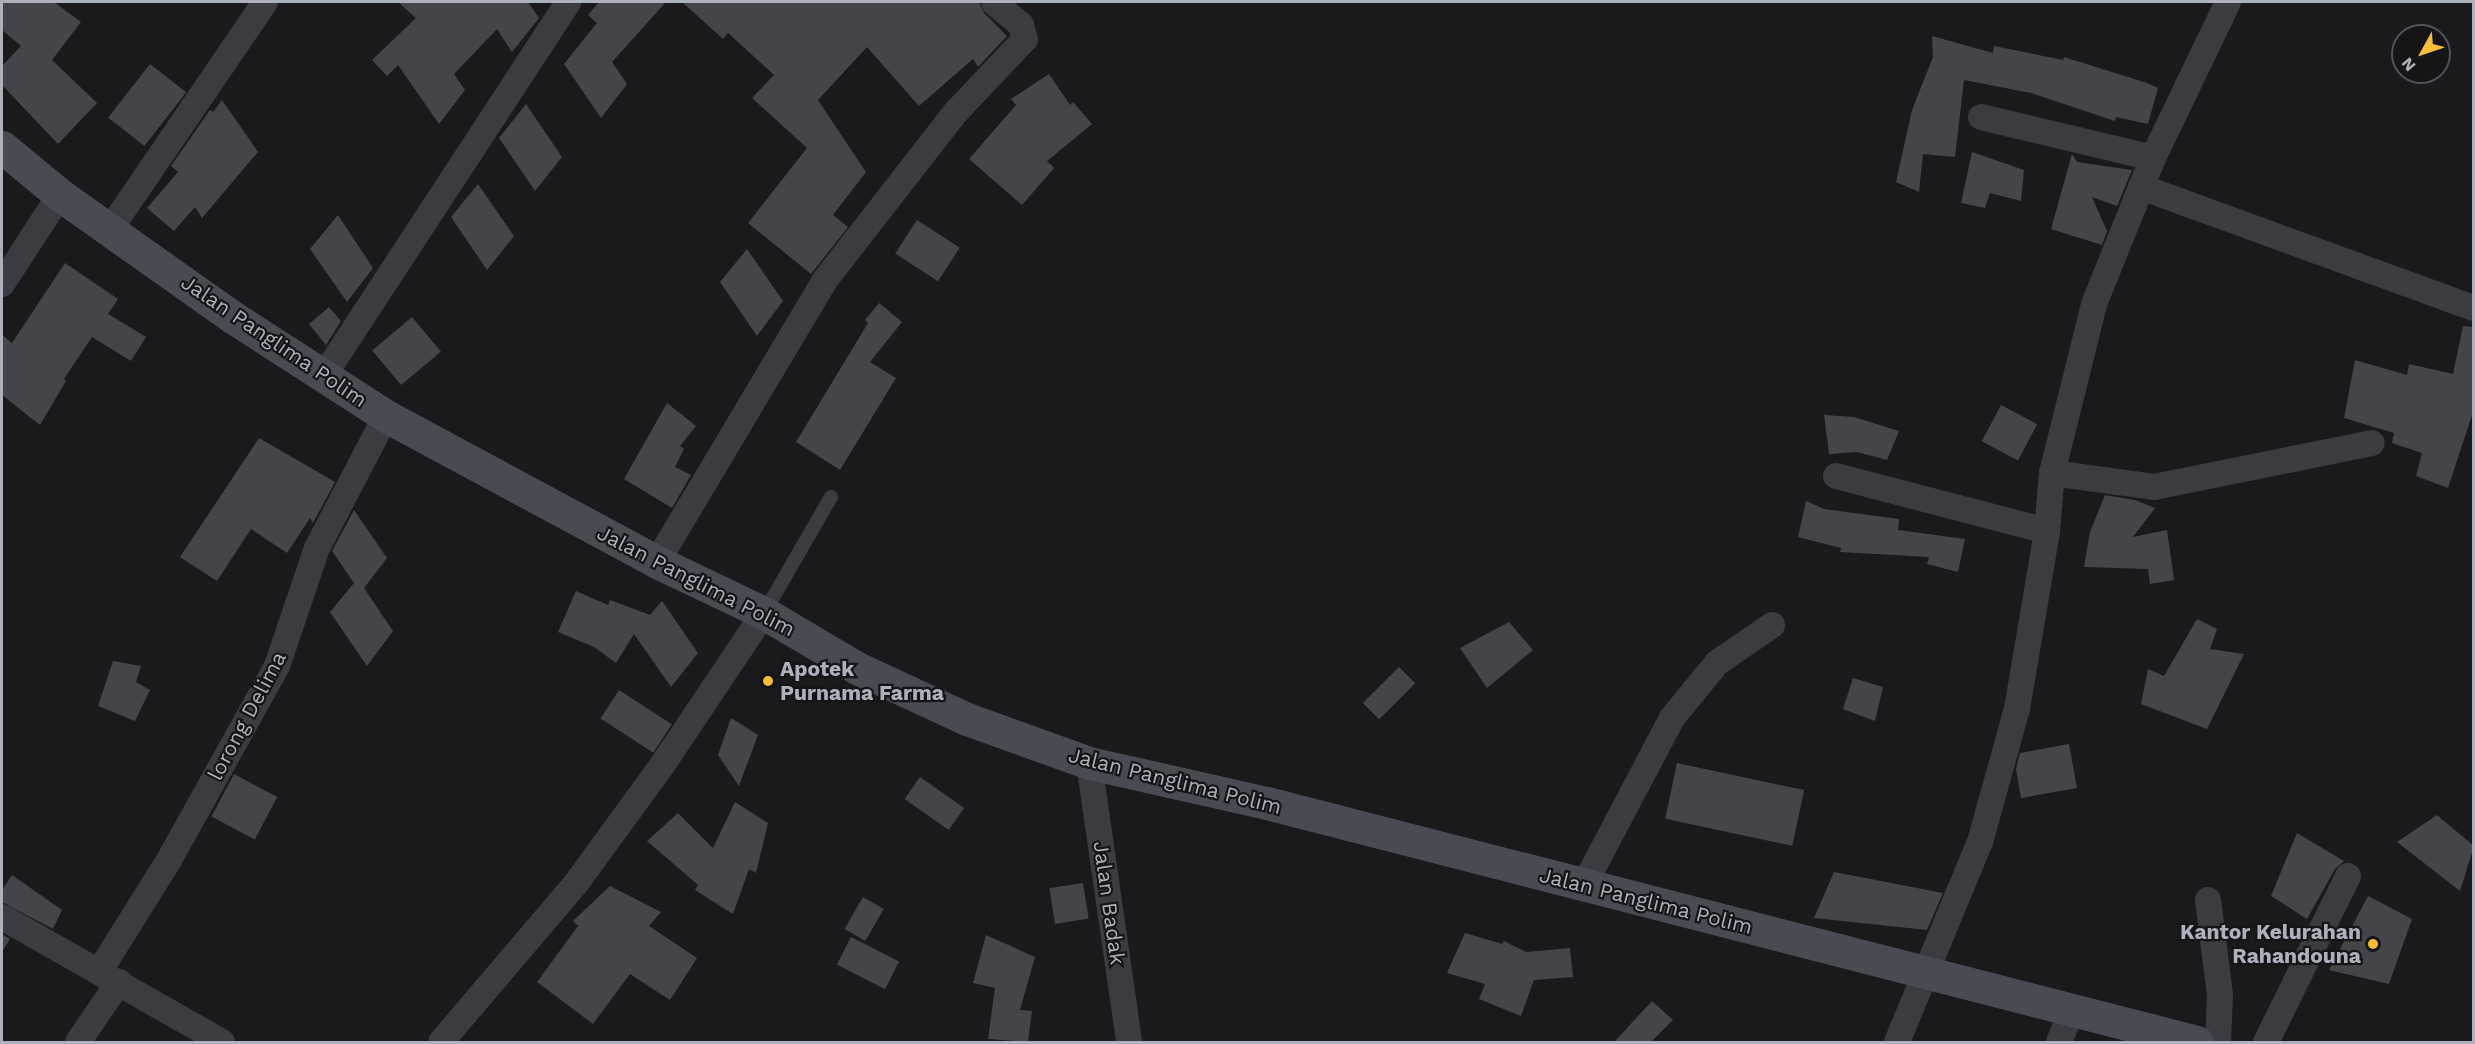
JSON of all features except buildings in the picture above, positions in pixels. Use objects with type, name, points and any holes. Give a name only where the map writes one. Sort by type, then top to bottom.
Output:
[{"type":"street","points":[[111,228],[265,2]]},
{"type":"street","points":[[323,377],[568,2]]},
{"type":"street","points":[[657,562],[825,280],[956,112],[1025,39],[1021,25],[994,2]]},
{"type":"street","points":[[1897,1042],[1980,842],[2017,709],[2047,531],[2052,473],[2094,304],[2153,158],[2228,2]]},
{"type":"street","points":[[1981,117],[2153,158]]},
{"type":"street","name":"Jalan Panglima Polim","points":[[2,147],[60,195],[111,228],[234,318],[386,416],[657,562],[764,613],[857,668],[967,719],[1089,763],[1267,803],[2197,1042]]},
{"type":"street","points":[[2141,187],[2474,308]]},
{"type":"street","points":[[2,284],[60,195]]},
{"type":"street","name":"lorong Delima","points":[[78,1042],[170,860],[277,666],[316,548],[386,416]]},
{"type":"street","points":[[2052,473],[2154,487],[2372,443]]},
{"type":"street","points":[[1836,476],[2047,531]]},
{"type":"street","points":[[441,1042],[577,882],[663,764],[764,613]]},
{"type":"street","points":[[1584,885],[1672,718],[1717,663],[1772,625]]},
{"type":"street","name":"Jalan Badak","points":[[1089,763],[1130,1042]]},
{"type":"street","points":[[2266,1042],[2348,876]]},
{"type":"street","points":[[2208,900],[2220,995],[2218,1042]]},
{"type":"street","points":[[2,918],[222,1042]]},
{"type":"street","points":[[2059,1042],[2072,1009]]},
{"type":"lane","points":[[764,613],[831,497]]},
{"type":"place","name":"Apotek Purnama Farma","points":[[768,681]]},
{"type":"place","name":"Kantor Kelurahan Rahandouna","points":[[2373,944]]}]
